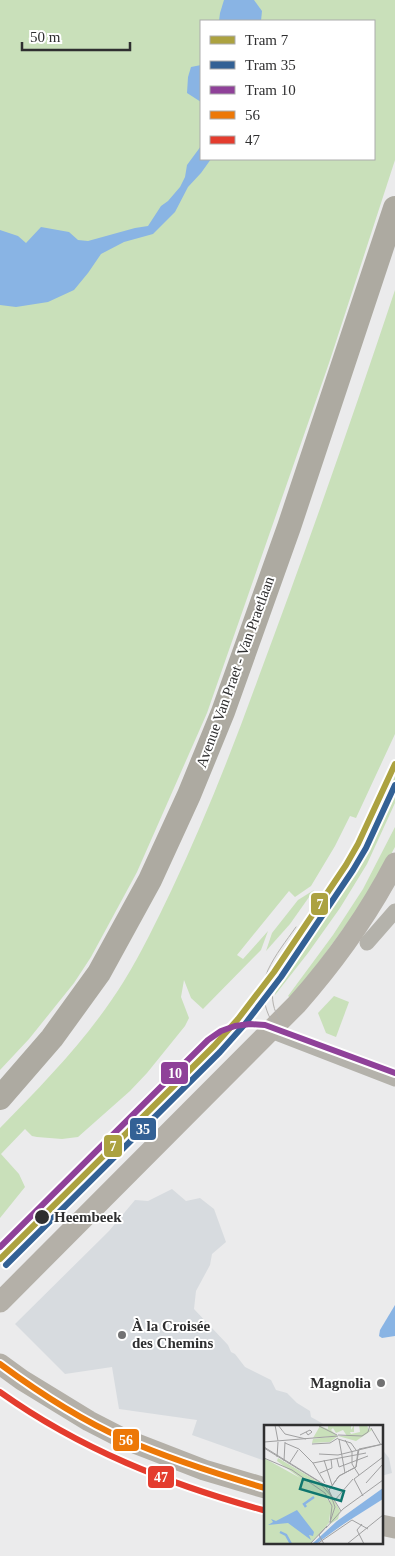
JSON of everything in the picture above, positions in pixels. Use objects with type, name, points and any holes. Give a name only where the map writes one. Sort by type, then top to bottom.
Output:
[{"type":"main road","name":"Avenue Van Praet - Van Praetlaan","points":[[0,1098],[52,1038],[99,973],[150,880],[189,795],[223,712],[288,527],[395,208]]},
{"type":"street","points":[[0,1302],[313,986],[376,898],[395,862]]},
{"type":"street","points":[[367,943],[395,911]]},
{"type":"street","points":[[270,1031],[395,1078]]},
{"type":"street","points":[[0,1364],[22,1380],[89,1421],[124,1439],[204,1470],[264,1488]]},
{"type":"street","points":[[0,1380],[42,1409],[112,1448],[157,1468],[199,1483],[264,1502]]},
{"type":"street","points":[[382,1511],[395,1514]]},
{"type":"street","points":[[382,1525],[395,1528]]},
{"type":"shaded area","name":"À la Croisée des Chemins","points":[[172,1189],[186,1201],[200,1198],[214,1209],[226,1242],[212,1254],[210,1265],[196,1291],[194,1309],[228,1345],[231,1352],[235,1354],[245,1367],[271,1380],[276,1390],[287,1393],[297,1403],[310,1411],[311,1417],[325,1425],[264,1425],[264,1461],[192,1435],[197,1420],[119,1409],[112,1367],[65,1374],[15,1324],[109,1231],[135,1200],[148,1201]]},
{"type":"shaded area","points":[[382,1449],[389,1458],[392,1473],[382,1476]]},
{"type":"green space","points":[[0,0],[395,0],[395,160],[329,363],[207,713],[137,872],[91,957],[74,983],[29,1039],[0,1070]]},
{"type":"green space","points":[[395,290],[395,734],[356,818],[350,816],[311,886],[295,897],[289,891],[237,955],[243,959],[268,931],[261,950],[203,1009],[191,998],[184,980],[181,997],[189,1018],[185,1026],[147,1073],[130,1091],[78,1137],[62,1139],[37,1137],[32,1136],[25,1129],[1,1154],[19,1174],[25,1187],[0,1218],[0,1128],[66,1058],[97,1021],[137,959],[172,889],[229,757],[329,483]]},
{"type":"green space","points":[[395,771],[395,803],[367,864],[340,908],[275,995],[278,975],[283,964],[358,850]]},
{"type":"green space","points":[[395,827],[395,847],[370,892],[292,999],[288,996],[333,935],[363,889]]},
{"type":"green space","points":[[314,890],[290,924],[266,951],[272,933],[298,900]]},
{"type":"green space","points":[[334,996],[349,1002],[336,1037],[326,1033],[318,1013]]},
{"type":"water","points":[[224,0],[254,0],[262,11],[261,20],[219,20]]},
{"type":"water","points":[[200,65],[200,101],[187,93],[191,67]]},
{"type":"water","points":[[200,147],[200,160],[210,160],[188,187],[175,212],[153,234],[124,242],[101,254],[74,290],[48,302],[16,307],[0,305],[0,230],[18,236],[26,243],[41,227],[69,232],[78,240],[88,241],[148,226],[161,206],[180,187],[185,177],[187,165]]},
{"type":"water","points":[[395,1305],[395,1336],[382,1338],[379,1336],[380,1330]]},
{"type":"tram line","name":"7","points":[[0,1259],[214,1046],[238,1019],[274,972],[346,865],[358,844],[395,764]]},
{"type":"tram line","name":"35","points":[[6,1265],[220,1052],[245,1024],[281,977],[353,870],[366,848],[395,785]]},
{"type":"tram line","points":[[296,927],[277,953],[268,970],[265,979],[264,998],[269,1015],[278,1031],[287,1039],[306,1049]]},
{"type":"tram line","points":[[284,1026],[274,1008],[273,990],[277,973],[286,955]]},
{"type":"tram line","name":"10","points":[[0,1247],[208,1040],[221,1031],[235,1026],[265,1025],[395,1073]]},
{"type":"transit line","name":"56","points":[[0,1364],[60,1405],[108,1431],[176,1460],[264,1488]]},
{"type":"transit line","name":"47","points":[[0,1392],[61,1431],[126,1463],[193,1489],[263,1510]]},
{"type":"place","name":"Heembeek","points":[[42,1217]]},
{"type":"place","name":"À la Croisée des Chemins","points":[[122,1335]]},
{"type":"place","name":"Magnolia","points":[[381,1383]]}]
